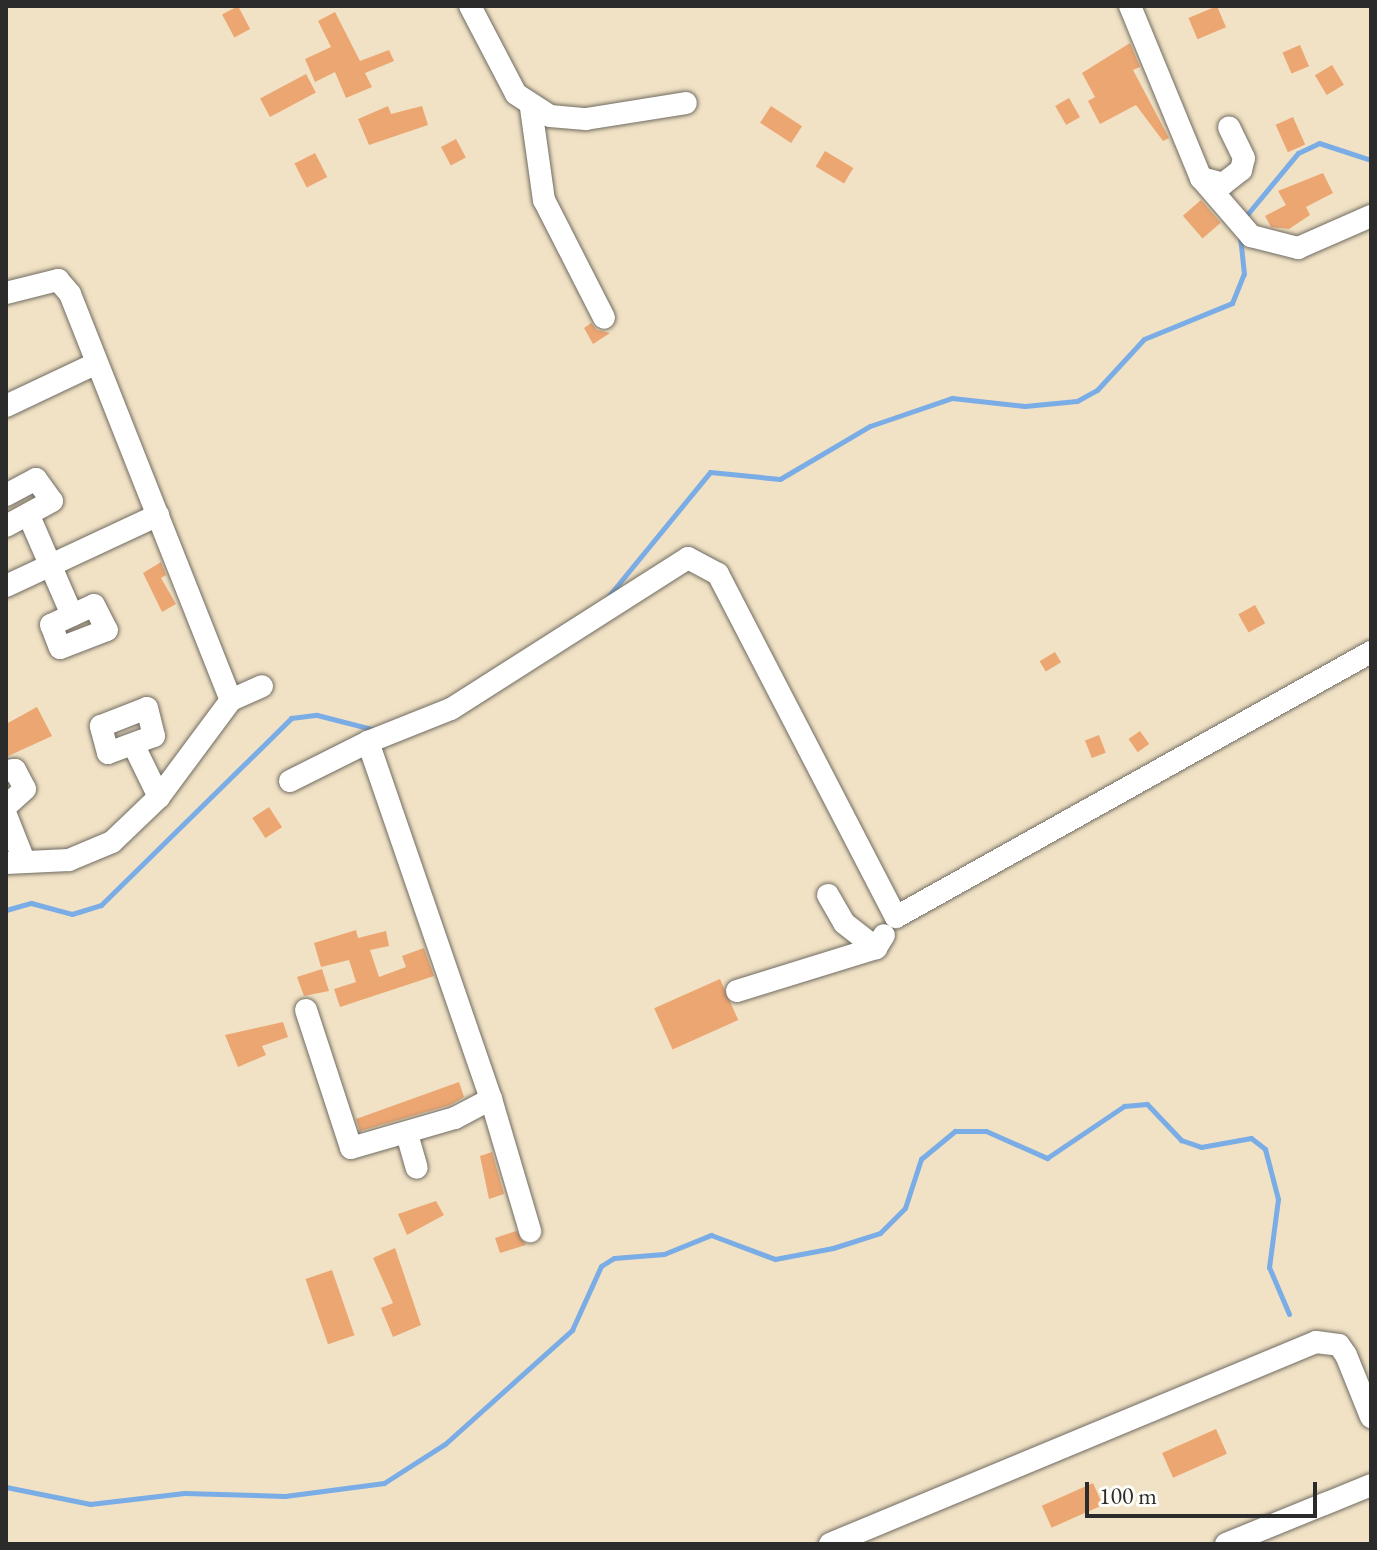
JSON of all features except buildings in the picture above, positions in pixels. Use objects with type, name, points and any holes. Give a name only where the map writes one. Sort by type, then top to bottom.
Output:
[{"type":"street","points":[[470,6],[498,69],[531,108],[544,200],[604,318]]},
{"type":"street","points":[[1130,6],[1201,178],[1226,214],[1273,247],[1298,248],[1371,216]]},
{"type":"street","points":[[531,108],[586,119],[686,103]]},
{"type":"street","points":[[1201,178],[1223,184],[1241,170],[1229,127]]},
{"type":"street","points":[[6,293],[58,280],[70,294],[95,364],[231,700]]},
{"type":"street","points":[[6,406],[95,364]]},
{"type":"street","points":[[6,495],[42,480],[52,501],[6,526]]},
{"type":"street","points":[[6,586],[158,515]]},
{"type":"street","points":[[29,516],[72,615]]},
{"type":"street","points":[[290,781],[368,742],[451,709],[688,558],[718,574],[886,931]]},
{"type":"street","points":[[737,991],[886,931],[1371,652]]},
{"type":"street","points":[[6,815],[14,861],[91,855],[159,797],[231,700],[262,686]]},
{"type":"street","points":[[368,742],[491,1099],[530,1231]]},
{"type":"street","points":[[134,746],[159,797]]},
{"type":"street","points":[[6,771],[15,770],[25,789],[6,806]]},
{"type":"street","points":[[828,895],[844,923],[886,931]]},
{"type":"street","points":[[306,1010],[349,1145],[358,1150],[407,1134],[491,1099]]},
{"type":"street","points":[[407,1134],[417,1168]]},
{"type":"street","points":[[830,1544],[1316,1342],[1339,1345],[1371,1417]]},
{"type":"street","points":[[1226,1544],[1371,1485]]},
{"type":"waterway","points":[[1245,217],[1298,153],[1319,143],[1371,160]]},
{"type":"waterway","points":[[607,598],[710,472],[780,479],[870,426],[952,398],[1025,406],[1077,401],[1097,390],[1144,339],[1232,303],[1244,274],[1240,235]]},
{"type":"waterway","points":[[6,910],[31,903],[72,914],[101,905],[291,718],[317,715],[376,730]]},
{"type":"waterway","points":[[6,1487],[90,1504],[184,1493],[285,1496],[384,1483],[445,1444],[572,1330],[601,1266],[614,1258],[664,1254],[711,1235],[775,1259],[833,1248],[880,1233],[905,1208],[921,1159],[955,1131],[986,1131],[1047,1158],[1124,1106],[1147,1104],[1181,1140],[1201,1147],[1251,1138],[1265,1149],[1278,1199],[1269,1267],[1289,1314]]}]
